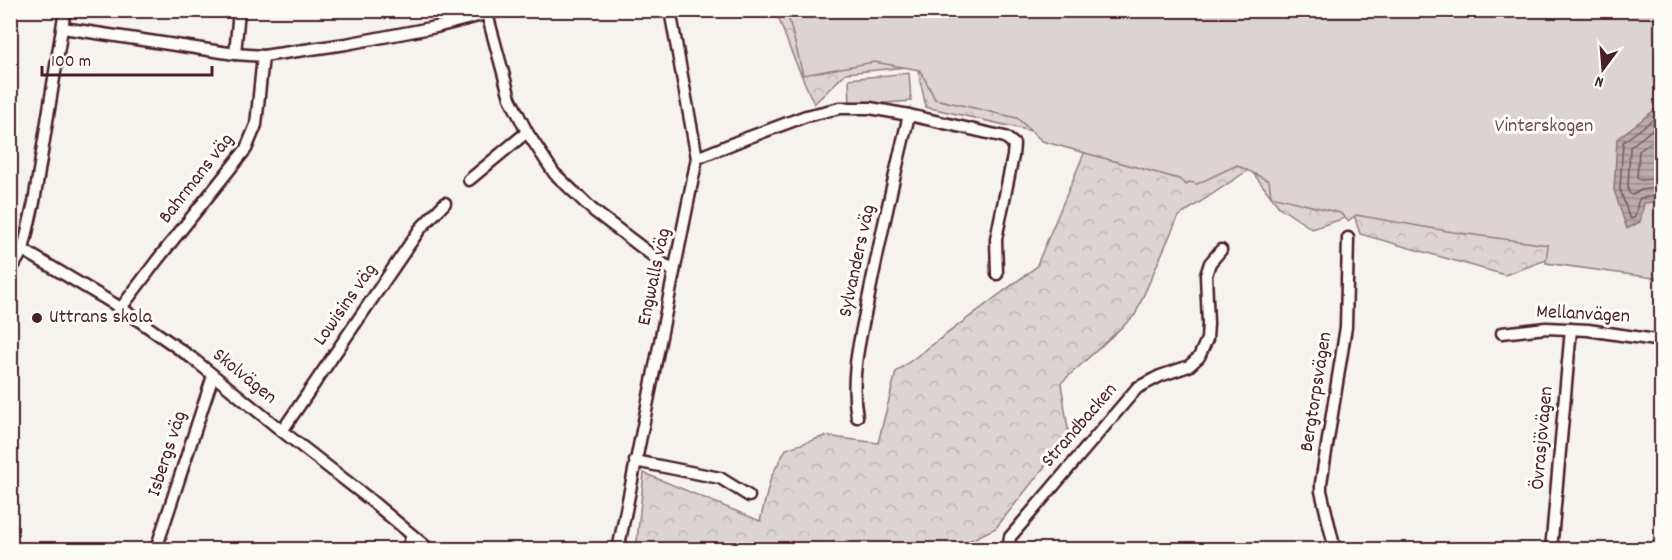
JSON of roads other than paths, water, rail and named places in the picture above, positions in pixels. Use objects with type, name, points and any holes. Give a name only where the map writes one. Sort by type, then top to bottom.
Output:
[{"type":"street","points":[[10,272],[23,250],[34,202],[65,10]]},
{"type":"street","points":[[235,54],[239,10]]},
{"type":"street","points":[[63,28],[235,54],[263,56],[346,44],[435,27],[501,10]]},
{"type":"street","name":"Engwalls väg","points":[[618,549],[697,158],[670,10]]},
{"type":"street","points":[[488,12],[510,98],[527,132],[554,173],[594,211],[674,272]]},
{"type":"street","name":"Bahrmans väg","points":[[121,308],[246,148],[256,125],[263,56]]},
{"type":"street","points":[[697,158],[806,116],[840,108],[870,108],[1005,137],[1014,144],[996,239],[997,274]]},
{"type":"street","name":"Sylvanders väg","points":[[857,417],[854,400],[854,369],[909,115]]},
{"type":"street","points":[[468,180],[527,132]]},
{"type":"street","name":"Lowisins väg","points":[[282,431],[420,229],[445,203]]},
{"type":"street","name":"Bergtorpsvägen","points":[[1335,549],[1322,483],[1346,327],[1348,238]]},
{"type":"street","name":"Skolvägen","points":[[23,250],[121,308],[192,358],[430,549]]},
{"type":"street","name":"Strandbacken","points":[[1008,549],[1010,537],[1137,388],[1160,376],[1189,366],[1199,357],[1207,339],[1206,275],[1210,263],[1221,250]]},
{"type":"street","name":"Mellanvägen","points":[[1502,333],[1546,328],[1571,329],[1662,341]]},
{"type":"street","name":"Övrasjövägen","points":[[1551,549],[1571,329]]},
{"type":"street","name":"Isbergs väg","points":[[158,543],[213,376]]},
{"type":"street","points":[[634,461],[720,478],[749,496]]},
{"type":"street","points":[[407,549],[412,535]]},
{"type":"water","points":[[1661,105],[1661,201],[1644,203],[1640,222],[1627,229],[1614,190],[1617,139]]},
{"type":"place","name":"Uttrans skola","points":[[37,318]]},
{"type":"park label","name":"Vinterskogen","points":[[1544,127]]}]
